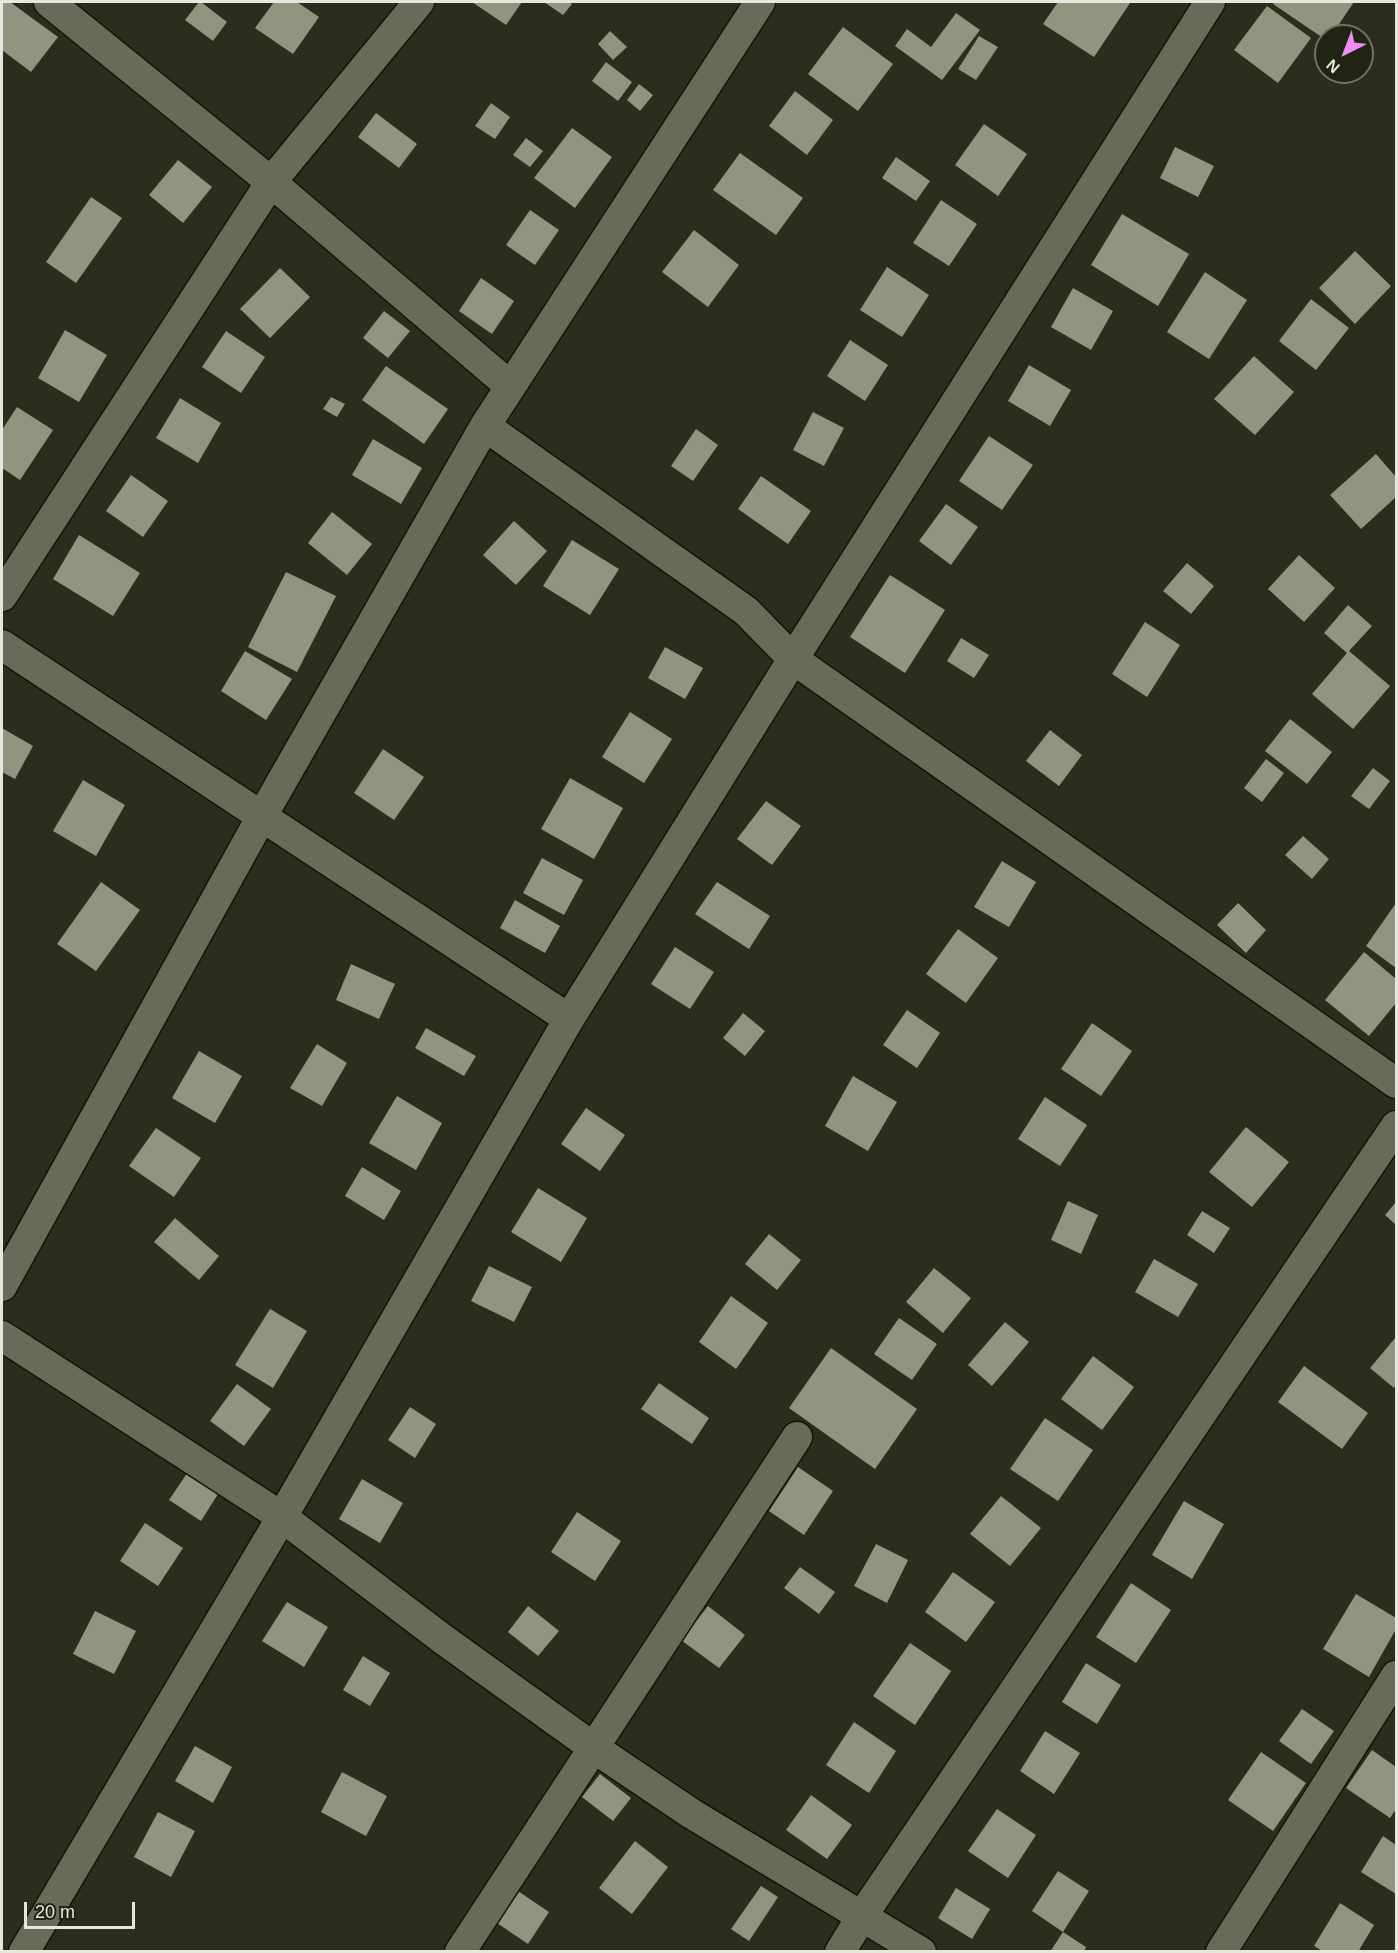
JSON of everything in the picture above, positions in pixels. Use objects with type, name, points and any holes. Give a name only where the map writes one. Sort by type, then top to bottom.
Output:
[{"type":"street","points":[[49,2],[271,182],[510,386]]},
{"type":"street","points":[[2,596],[271,182],[419,2]]},
{"type":"street","points":[[2,1286],[262,816],[485,426],[760,2]]},
{"type":"street","points":[[24,1952],[282,1517],[569,1019],[793,659],[1210,2]]},
{"type":"street","points":[[485,426],[746,611],[793,659],[1396,1083]]},
{"type":"street","points":[[2,645],[569,1019]]},
{"type":"street","points":[[840,1952],[862,1916],[1396,1126]]},
{"type":"street","points":[[2,1336],[282,1517],[444,1640],[594,1748],[692,1814],[921,1952]]},
{"type":"street","points":[[460,1952],[796,1437]]},
{"type":"street","points":[[1221,1952],[1396,1676]]},
{"type":"building","points":[[2,2],[10,2],[58,37],[31,72],[2,50]]},
{"type":"building","points":[[199,2],[227,22],[213,41],[185,20]]},
{"type":"building","points":[[274,2],[297,2],[319,17],[293,54],[255,28]]},
{"type":"building","points":[[472,2],[522,2],[506,25]]},
{"type":"building","points":[[544,2],[568,2],[572,4],[563,15]]},
{"type":"building","points":[[1058,2],[1130,3],[1094,57],[1043,24]]},
{"type":"building","points":[[1275,2],[1354,2],[1339,24],[1314,24],[1314,32],[1273,4]]},
{"type":"building","points":[[1267,6],[1311,38],[1278,83],[1234,50]]},
{"type":"building","points":[[956,13],[980,30],[942,80],[895,46],[907,29],[931,47]]},
{"type":"building","points":[[843,27],[893,64],[858,111],[808,74]]},
{"type":"building","points":[[610,31],[627,47],[613,60],[598,44]]},
{"type":"building","points":[[979,36],[998,47],[976,80],[958,69]]},
{"type":"building","points":[[606,62],[632,82],[618,101],[592,81]]},
{"type":"building","points":[[639,84],[653,95],[640,111],[627,100]]},
{"type":"building","points":[[795,91],[833,120],[807,155],[769,126]]},
{"type":"building","points":[[491,103],[510,117],[495,139],[475,126]]},
{"type":"building","points":[[376,113],[417,144],[399,168],[358,137]]},
{"type":"building","points":[[984,124],[1027,154],[998,196],[955,165]]},
{"type":"building","points":[[572,128],[612,157],[575,208],[534,178]]},
{"type":"building","points":[[526,138],[543,151],[530,167],[513,155]]},
{"type":"building","points":[[1175,147],[1214,166],[1198,197],[1160,178]]},
{"type":"building","points":[[740,153],[803,198],[776,235],[713,190]]},
{"type":"building","points":[[896,157],[930,181],[916,201],[882,178]]},
{"type":"building","points":[[178,160],[212,187],[183,223],[149,195]]},
{"type":"building","points":[[91,197],[122,218],[76,283],[46,262]]},
{"type":"building","points":[[941,200],[977,224],[949,266],[913,243]]},
{"type":"building","points":[[530,210],[559,230],[535,265],[506,245]]},
{"type":"building","points":[[1122,214],[1189,254],[1158,306],[1091,265]]},
{"type":"building","points":[[694,230],[739,265],[708,307],[662,272]]},
{"type":"building","points":[[1355,251],[1391,286],[1355,324],[1319,288]]},
{"type":"building","points":[[887,267],[929,295],[902,337],[860,310]]},
{"type":"building","points":[[280,268],[310,297],[270,338],[240,309]]},
{"type":"building","points":[[1205,272],[1247,300],[1209,359],[1167,332]]},
{"type":"building","points":[[481,278],[514,301],[492,334],[459,311]]},
{"type":"building","points":[[1073,288],[1113,311],[1091,350],[1051,327]]},
{"type":"building","points":[[1311,299],[1349,328],[1316,370],[1279,341]]},
{"type":"building","points":[[384,311],[410,331],[388,358],[363,338]]},
{"type":"building","points":[[65,330],[107,355],[79,402],[38,378]]},
{"type":"building","points":[[226,331],[265,357],[241,393],[202,367]]},
{"type":"building","points":[[850,340],[888,365],[865,401],[827,376]]},
{"type":"building","points":[[1254,356],[1294,392],[1255,435],[1214,399]]},
{"type":"building","points":[[1029,365],[1071,390],[1050,426],[1008,401]]},
{"type":"building","points":[[386,366],[448,409],[424,444],[362,400]]},
{"type":"building","points":[[331,397],[345,404],[337,417],[323,409]]},
{"type":"building","points":[[180,398],[221,423],[198,463],[156,438]]},
{"type":"building","points":[[17,407],[53,430],[20,480],[2,468],[2,430]]},
{"type":"building","points":[[813,412],[844,428],[824,466],[793,450]]},
{"type":"building","points":[[696,429],[718,445],[693,481],[671,466]]},
{"type":"building","points":[[989,436],[1033,465],[1002,510],[959,481]]},
{"type":"building","points":[[373,439],[422,468],[401,504],[352,475]]},
{"type":"building","points":[[1376,454],[1396,477],[1396,497],[1361,529],[1330,495]]},
{"type":"building","points":[[131,475],[168,501],[143,537],[106,511]]},
{"type":"building","points":[[761,476],[811,511],[788,544],[738,509]]},
{"type":"building","points":[[946,504],[978,527],[951,565],[919,541]]},
{"type":"building","points":[[332,512],[372,544],[347,575],[308,543]]},
{"type":"building","points":[[514,521],[547,551],[516,585],[483,555]]},
{"type":"building","points":[[79,535],[140,573],[113,616],[53,579]]},
{"type":"building","points":[[572,540],[619,569],[590,615],[543,586]]},
{"type":"building","points":[[1299,555],[1335,588],[1304,622],[1268,589]]},
{"type":"building","points":[[1187,563],[1214,586],[1191,614],[1163,591]]},
{"type":"building","points":[[286,572],[336,596],[297,672],[248,647]]},
{"type":"building","points":[[890,575],[945,610],[905,673],[850,637]]},
{"type":"building","points":[[1348,605],[1372,626],[1349,651],[1390,686],[1353,729],[1312,694],[1347,653],[1324,633]]},
{"type":"building","points":[[1145,622],[1180,645],[1147,697],[1112,674]]},
{"type":"building","points":[[961,638],[989,655],[974,678],[947,661]]},
{"type":"building","points":[[665,647],[703,668],[685,699],[648,678]]},
{"type":"building","points":[[245,651],[292,679],[266,720],[221,691]]},
{"type":"building","points":[[630,712],[672,739],[644,783],[602,757]]},
{"type":"building","points":[[1290,719],[1332,752],[1307,784],[1265,751]]},
{"type":"building","points":[[2,728],[33,746],[15,779],[2,772]]},
{"type":"building","points":[[1050,730],[1082,755],[1059,786],[1026,761]]},
{"type":"building","points":[[383,749],[424,777],[394,820],[354,793]]},
{"type":"building","points":[[1266,759],[1284,773],[1262,802],[1244,788]]},
{"type":"building","points":[[1373,768],[1390,781],[1369,809],[1351,796]]},
{"type":"building","points":[[570,778],[623,808],[594,859],[541,829]]},
{"type":"building","points":[[83,780],[125,805],[96,856],[53,831]]},
{"type":"building","points":[[766,801],[801,826],[772,865],[737,839]]},
{"type":"building","points":[[1303,836],[1329,859],[1312,879],[1285,855]]},
{"type":"building","points":[[542,858],[583,880],[564,915],[523,893]]},
{"type":"building","points":[[1002,861],[1036,882],[1009,927],[974,907]]},
{"type":"building","points":[[101,882],[140,910],[96,971],[57,944]]},
{"type":"building","points":[[717,882],[770,916],[749,949],[695,914]]},
{"type":"building","points":[[515,900],[560,926],[545,953],[500,928]]},
{"type":"building","points":[[1238,903],[1266,930],[1246,953],[1217,925]]},
{"type":"building","points":[[1396,903],[1396,968],[1366,946]]},
{"type":"building","points":[[958,929],[998,958],[966,1003],[926,974]]},
{"type":"building","points":[[675,947],[714,972],[690,1009],[651,984]]},
{"type":"building","points":[[1364,952],[1396,979],[1396,1003],[1369,1036],[1325,1000]]},
{"type":"building","points":[[351,964],[395,984],[379,1019],[336,1000]]},
{"type":"building","points":[[907,1010],[940,1033],[917,1068],[883,1045]]},
{"type":"building","points":[[743,1013],[765,1031],[745,1056],[723,1038]]},
{"type":"building","points":[[1092,1023],[1132,1051],[1101,1096],[1061,1069]]},
{"type":"building","points":[[426,1028],[476,1056],[464,1076],[415,1048]]},
{"type":"building","points":[[317,1044],[347,1063],[322,1106],[290,1088]]},
{"type":"building","points":[[199,1051],[242,1076],[215,1123],[172,1098]]},
{"type":"building","points":[[853,1076],[897,1102],[868,1151],[825,1126]]},
{"type":"building","points":[[397,1096],[442,1123],[416,1170],[369,1143]]},
{"type":"building","points":[[1045,1097],[1087,1125],[1060,1166],[1018,1139]]},
{"type":"building","points":[[586,1108],[625,1135],[600,1171],[561,1144]]},
{"type":"building","points":[[1246,1127],[1289,1162],[1252,1207],[1209,1172]]},
{"type":"building","points":[[156,1128],[201,1158],[174,1197],[129,1166]]},
{"type":"building","points":[[362,1167],[401,1191],[384,1220],[345,1196]]},
{"type":"building","points":[[538,1188],[587,1218],[561,1262],[511,1232]]},
{"type":"building","points":[[1068,1201],[1098,1215],[1081,1254],[1051,1240]]},
{"type":"building","points":[[1396,1202],[1396,1225],[1385,1215]]},
{"type":"building","points":[[1202,1211],[1230,1228],[1214,1253],[1187,1235]]},
{"type":"building","points":[[175,1218],[219,1256],[199,1280],[154,1242]]},
{"type":"building","points":[[769,1234],[801,1260],[777,1290],[745,1264]]},
{"type":"building","points":[[1154,1259],[1198,1284],[1178,1317],[1135,1292]]},
{"type":"building","points":[[489,1266],[532,1287],[514,1322],[471,1301]]},
{"type":"building","points":[[934,1268],[971,1298],[943,1333],[906,1302]]},
{"type":"building","points":[[731,1296],[768,1323],[736,1369],[699,1342]]},
{"type":"building","points":[[270,1309],[307,1331],[273,1388],[235,1365]]},
{"type":"building","points":[[899,1318],[937,1344],[912,1380],[874,1354]]},
{"type":"building","points":[[1005,1322],[1029,1342],[992,1386],[968,1365]]},
{"type":"building","points":[[1396,1337],[1396,1384],[1394,1388],[1370,1368]]},
{"type":"building","points":[[831,1348],[917,1409],[875,1469],[789,1408]]},
{"type":"building","points":[[1093,1356],[1134,1387],[1102,1430],[1061,1399]]},
{"type":"building","points":[[1304,1366],[1368,1413],[1342,1449],[1278,1402]]},
{"type":"building","points":[[659,1383],[709,1418],[692,1444],[641,1409]]},
{"type":"building","points":[[237,1384],[271,1409],[244,1446],[210,1421]]},
{"type":"building","points":[[410,1407],[436,1424],[415,1458],[388,1440]]},
{"type":"building","points":[[1045,1418],[1093,1450],[1058,1501],[1010,1469]]},
{"type":"building","points":[[192,1466],[223,1486],[201,1521],[169,1500]]},
{"type":"building","points":[[798,1467],[833,1491],[804,1535],[769,1511]]},
{"type":"building","points":[[362,1479],[403,1503],[380,1543],[339,1519]]},
{"type":"building","points":[[1001,1496],[1041,1528],[1010,1566],[970,1534]]},
{"type":"building","points":[[1184,1501],[1224,1524],[1192,1579],[1152,1555]]},
{"type":"building","points":[[577,1512],[621,1541],[595,1581],[551,1552]]},
{"type":"building","points":[[145,1523],[183,1548],[158,1586],[120,1561]]},
{"type":"building","points":[[876,1544],[908,1560],[887,1603],[854,1586]]},
{"type":"building","points":[[800,1567],[835,1592],[819,1614],[784,1588]]},
{"type":"building","points":[[953,1572],[995,1602],[966,1642],[925,1612]]},
{"type":"building","points":[[1131,1583],[1171,1610],[1136,1663],[1096,1637]]},
{"type":"building","points":[[1356,1594],[1396,1618],[1396,1629],[1369,1677],[1323,1649]]},
{"type":"building","points":[[287,1602],[328,1627],[304,1667],[262,1641]]},
{"type":"building","points":[[528,1606],[559,1631],[538,1656],[508,1632]]},
{"type":"building","points":[[708,1606],[745,1635],[719,1668],[681,1640]]},
{"type":"building","points":[[95,1611],[136,1631],[114,1674],[73,1654]]},
{"type":"building","points":[[910,1643],[951,1671],[915,1725],[873,1696]]},
{"type":"building","points":[[363,1656],[390,1673],[370,1706],[343,1690]]},
{"type":"building","points":[[1086,1663],[1121,1685],[1097,1724],[1062,1702]]},
{"type":"building","points":[[1302,1709],[1334,1731],[1311,1764],[1279,1741]]},
{"type":"building","points":[[854,1722],[896,1751],[869,1793],[826,1765]]},
{"type":"building","points":[[1045,1731],[1080,1753],[1054,1794],[1020,1771]]},
{"type":"building","points":[[195,1746],[232,1767],[213,1803],[175,1781]]},
{"type":"building","points":[[1372,1750],[1396,1767],[1396,1809],[1390,1818],[1346,1788]]},
{"type":"building","points":[[1261,1752],[1306,1783],[1273,1831],[1228,1800]]},
{"type":"building","points":[[342,1772],[387,1796],[366,1836],[321,1812]]},
{"type":"building","points":[[600,1774],[631,1798],[613,1821],[582,1797]]},
{"type":"building","points":[[811,1795],[852,1825],[827,1859],[786,1830]]},
{"type":"building","points":[[997,1809],[1036,1835],[1008,1878],[968,1851]]},
{"type":"building","points":[[158,1812],[195,1831],[171,1877],[134,1857]]},
{"type":"building","points":[[1383,1836],[1396,1845],[1396,1894],[1361,1872]]},
{"type":"building","points":[[635,1841],[668,1867],[632,1914],[599,1888]]},
{"type":"building","points":[[1058,1871],[1089,1891],[1063,1932],[1032,1911]]},
{"type":"building","points":[[761,1886],[778,1897],[749,1941],[731,1929]]},
{"type":"building","points":[[956,1888],[990,1909],[972,1939],[938,1918]]},
{"type":"building","points":[[515,1889],[549,1912],[528,1944],[494,1921]]},
{"type":"building","points":[[1340,1903],[1374,1925],[1358,1952],[1324,1952],[1314,1946]]},
{"type":"building","points":[[1063,1932],[1086,1947],[1084,1952],[1050,1952]]}]
